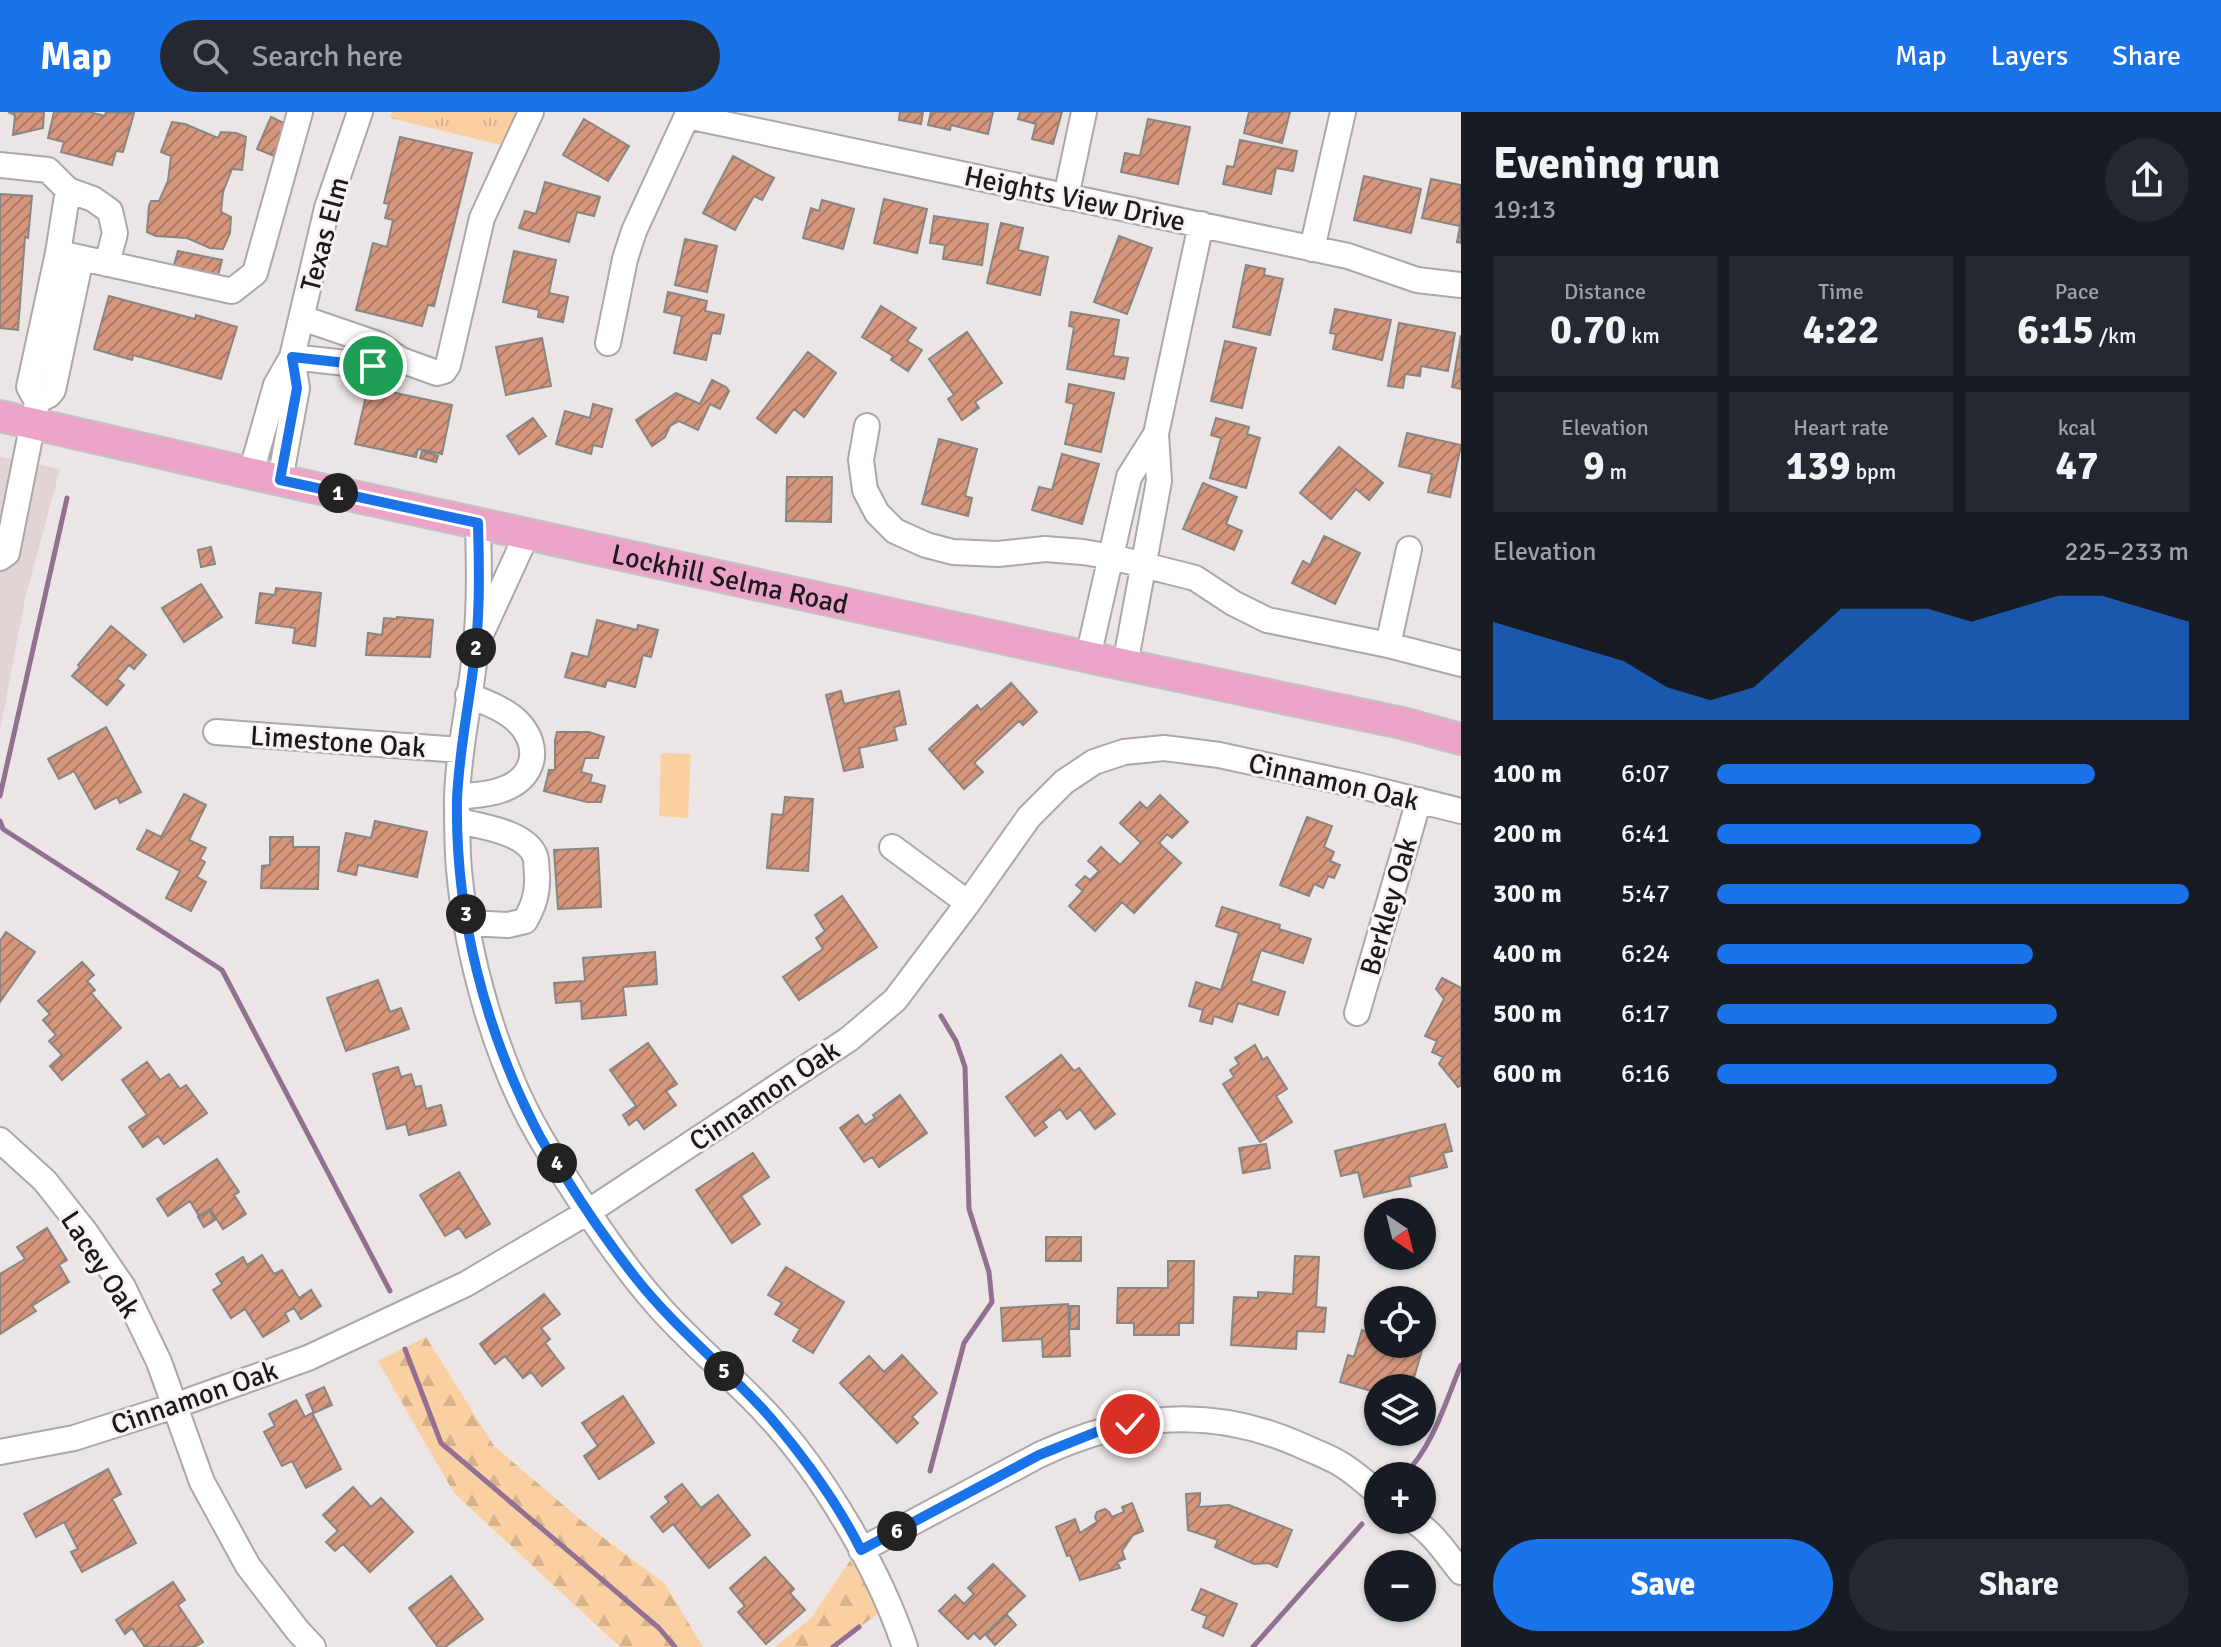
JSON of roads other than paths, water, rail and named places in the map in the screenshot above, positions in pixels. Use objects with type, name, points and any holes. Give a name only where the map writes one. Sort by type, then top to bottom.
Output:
[{"type":"main road","name":"Lockhill Selma Road","points":[[0,416],[35,412],[265,477],[1402,723],[1461,739]]},
{"type":"street","points":[[69,256],[232,291],[255,273],[300,112]]},
{"type":"street","name":"Texas Elm","points":[[265,477],[276,385],[292,357],[327,208],[360,112]]},
{"type":"street","points":[[302,318],[378,344],[401,360],[437,373],[444,371],[448,365],[482,218],[531,112]]},
{"type":"street","points":[[1066,197],[1084,112]]},
{"type":"street","points":[[1312,249],[1343,112]]},
{"type":"street","name":"Heights View Drive","points":[[608,343],[625,259],[634,231],[687,116],[1348,256],[1417,280],[1461,285]]},
{"type":"street","points":[[0,165],[48,170],[68,190],[93,199],[110,211],[115,233],[107,264]]},
{"type":"street","points":[[0,558],[7,553],[35,412],[29,387],[69,256],[68,190]]},
{"type":"street","points":[[1125,665],[1159,481],[1156,434],[1201,224]]},
{"type":"street","points":[[292,357],[373,366],[401,360]]},
{"type":"street","points":[[867,426],[861,460],[865,490],[877,513],[895,531],[926,545],[953,552],[998,554],[1045,549],[1112,557],[1195,578],[1233,603],[1267,620],[1461,664]]},
{"type":"street","points":[[1088,657],[1129,477],[1156,434]]},
{"type":"street","points":[[478,523],[476,645],[460,750],[459,869],[467,923],[486,1005],[509,1071],[538,1134],[614,1250],[655,1302],[768,1416],[814,1472],[853,1533],[905,1647]]},
{"type":"street","points":[[476,645],[527,534]]},
{"type":"street","points":[[1388,645],[1409,549]]},
{"type":"street","points":[[458,809],[520,781],[532,763],[532,743],[518,722],[500,709],[468,695]]},
{"type":"street","name":"Limestone Oak","points":[[216,732],[460,750]]},
{"type":"street","name":"Cinnamon Oak","points":[[0,1452],[74,1438],[308,1358],[466,1284],[588,1212],[873,1020],[895,1000],[1029,817],[1064,782],[1094,762],[1124,752],[1164,748],[1219,755],[1461,811]]},
{"type":"street","name":"Berkley Oak","points":[[1357,1013],[1419,800]]},
{"type":"street","points":[[458,809],[524,842],[535,855],[538,885],[534,905],[525,921],[508,925],[467,923]]},
{"type":"street","points":[[892,847],[968,903]]},
{"type":"street","name":"Lacey Oak","points":[[0,1140],[45,1181],[123,1287],[159,1362],[202,1482],[248,1566],[313,1647]]},
{"type":"street","points":[[861,1550],[1039,1455],[1099,1431],[1130,1424],[1194,1419],[1257,1428],[1340,1464],[1364,1482]]},
{"type":"street","points":[[1429,1534],[1461,1572]]},
{"type":"waterway","points":[[0,796],[67,498]]},
{"type":"waterway","points":[[0,821],[3,829],[222,970],[390,1291]]},
{"type":"waterway","points":[[930,1471],[964,1343],[992,1302],[989,1272],[969,1209],[965,1067],[956,1041],[941,1016]]},
{"type":"waterway","points":[[405,1349],[441,1443],[659,1628],[675,1647]]},
{"type":"waterway","points":[[1414,1462],[1444,1409],[1461,1365]]},
{"type":"waterway","points":[[1253,1647],[1362,1524]]},
{"type":"waterway","points":[[833,1647],[859,1627]]}]
